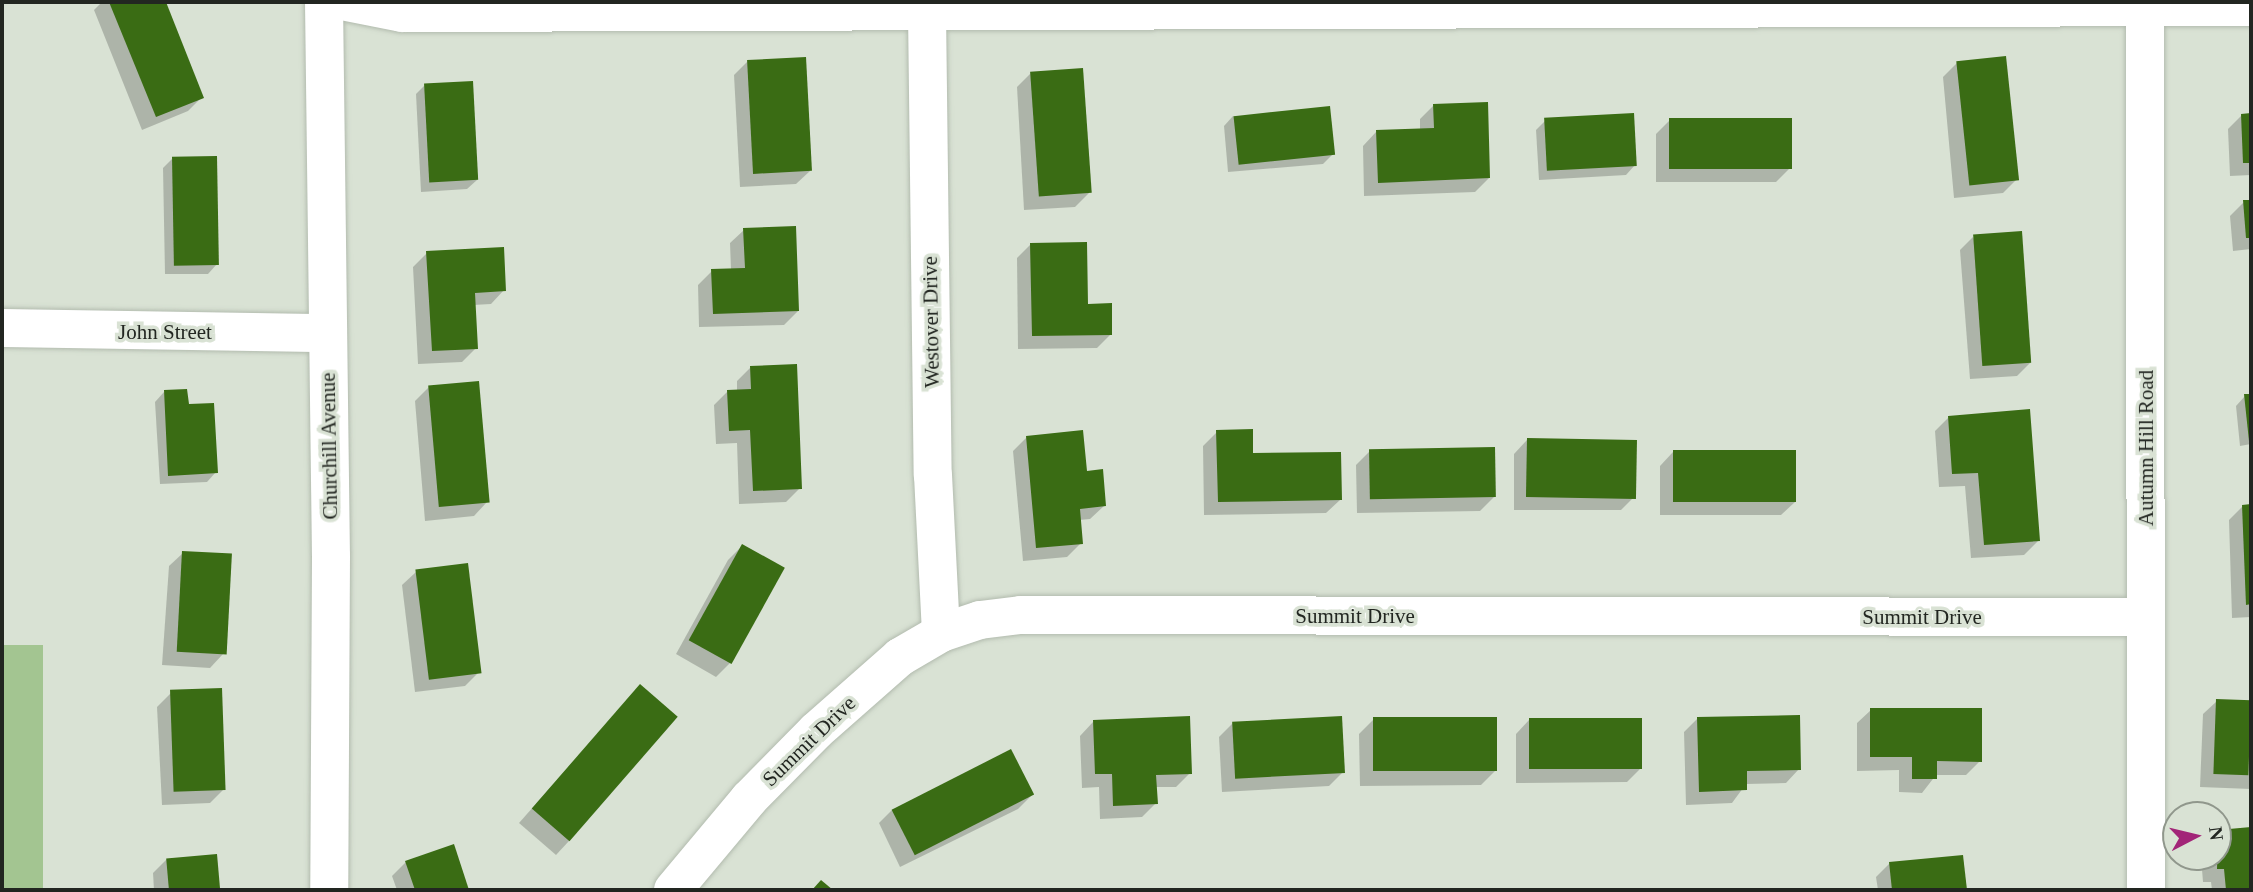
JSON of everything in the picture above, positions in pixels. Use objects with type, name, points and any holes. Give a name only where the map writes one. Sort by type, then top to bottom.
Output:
[{"type":"street","name":"Churchill Avenue","points":[[324,2],[328,333],[329,890]]},
{"type":"street","points":[[347,2],[402,13],[2251,6]]},
{"type":"street","name":"Autumn Hill Road","points":[[2145,7],[2146,890]]},
{"type":"street","name":"Westover Drive","points":[[927,11],[933,475],[941,633]]},
{"type":"street","name":"John Street","points":[[2,328],[328,333]]},
{"type":"street","name":"Summit Drive","points":[[673,890],[749,800],[816,731],[900,657],[941,633],[980,620],[1021,615],[2146,617]]},
{"type":"green space","points":[[2,645],[43,645],[43,890],[2,890]]},
{"type":"building","points":[[109,2],[166,2],[204,98],[156,117]]},
{"type":"building","points":[[2006,56],[2019,180],[1969,186],[1956,61]]},
{"type":"building","points":[[806,57],[812,171],[753,174],[747,60]]},
{"type":"building","points":[[1083,68],[1092,193],[1039,196],[1030,72]]},
{"type":"building","points":[[473,81],[478,180],[429,182],[424,84]]},
{"type":"building","points":[[1488,102],[1490,178],[1378,183],[1376,130],[1434,128],[1433,104]]},
{"type":"building","points":[[1330,106],[1335,155],[1239,165],[1234,116]]},
{"type":"building","points":[[1634,113],[1637,166],[1547,171],[1544,118]]},
{"type":"building","points":[[2251,113],[2251,163],[2243,163],[2241,114]]},
{"type":"building","points":[[1669,118],[1792,118],[1792,169],[1669,169]]},
{"type":"building","points":[[217,156],[219,265],[174,266],[172,157]]},
{"type":"building","points":[[2243,200],[2251,200],[2251,238],[2246,238]]},
{"type":"building","points":[[796,226],[799,311],[713,314],[711,269],[745,268],[743,228]]},
{"type":"building","points":[[2022,231],[2031,363],[1982,366],[1973,234]]},
{"type":"building","points":[[1087,242],[1088,304],[1112,303],[1112,335],[1032,336],[1030,243]]},
{"type":"building","points":[[504,247],[506,291],[475,293],[478,349],[432,351],[426,251]]},
{"type":"building","points":[[797,364],[802,489],[753,491],[750,430],[729,431],[727,390],[751,389],[750,366]]},
{"type":"building","points":[[479,381],[490,503],[439,507],[428,385]]},
{"type":"building","points":[[187,389],[189,404],[214,403],[218,473],[168,476],[164,390]]},
{"type":"building","points":[[2244,394],[2251,394],[2251,441],[2249,441]]},
{"type":"building","points":[[2030,409],[2040,541],[1984,545],[1978,473],[1952,474],[1948,416]]},
{"type":"building","points":[[1253,429],[1253,453],[1341,452],[1342,500],[1218,502],[1216,430]]},
{"type":"building","points":[[1083,430],[1087,471],[1103,469],[1106,506],[1080,509],[1083,544],[1036,548],[1026,436]]},
{"type":"building","points":[[1527,438],[1637,440],[1636,499],[1526,497]]},
{"type":"building","points":[[1495,447],[1496,497],[1370,499],[1369,449]]},
{"type":"building","points":[[1673,450],[1796,450],[1796,502],[1673,502]]},
{"type":"building","points":[[2251,504],[2251,604],[2246,605],[2242,505]]},
{"type":"building","points":[[742,544],[785,568],[732,664],[689,640]]},
{"type":"building","points":[[182,551],[232,554],[227,654],[177,652]]},
{"type":"building","points":[[468,563],[482,673],[429,680],[415,569]]},
{"type":"building","points":[[640,684],[678,717],[569,841],[532,809]]},
{"type":"building","points":[[222,688],[226,790],[174,792],[170,690]]},
{"type":"building","points":[[2216,699],[2251,700],[2248,775],[2213,774]]},
{"type":"building","points":[[1870,708],[1982,708],[1982,762],[1937,761],[1937,779],[1912,779],[1912,757],[1870,757]]},
{"type":"building","points":[[1800,715],[1801,770],[1747,771],[1747,790],[1699,792],[1697,717]]},
{"type":"building","points":[[1190,716],[1192,774],[1156,775],[1158,804],[1113,806],[1112,774],[1095,774],[1093,720]]},
{"type":"building","points":[[1342,716],[1345,773],[1235,779],[1232,722]]},
{"type":"building","points":[[1373,717],[1497,717],[1497,771],[1373,771]]},
{"type":"building","points":[[1529,718],[1642,718],[1642,769],[1529,769]]},
{"type":"building","points":[[1011,749],[1034,794],[915,855],[892,810]]},
{"type":"building","points":[[2251,827],[2251,890],[2226,890],[2224,871],[2232,871],[2232,829]]},
{"type":"building","points":[[454,844],[469,890],[415,890],[405,861]]},
{"type":"building","points":[[217,854],[220,890],[169,890],[166,858]]},
{"type":"building","points":[[1963,855],[1967,890],[1892,890],[1889,862]]},
{"type":"building","points":[[821,880],[833,890],[812,890]]}]
